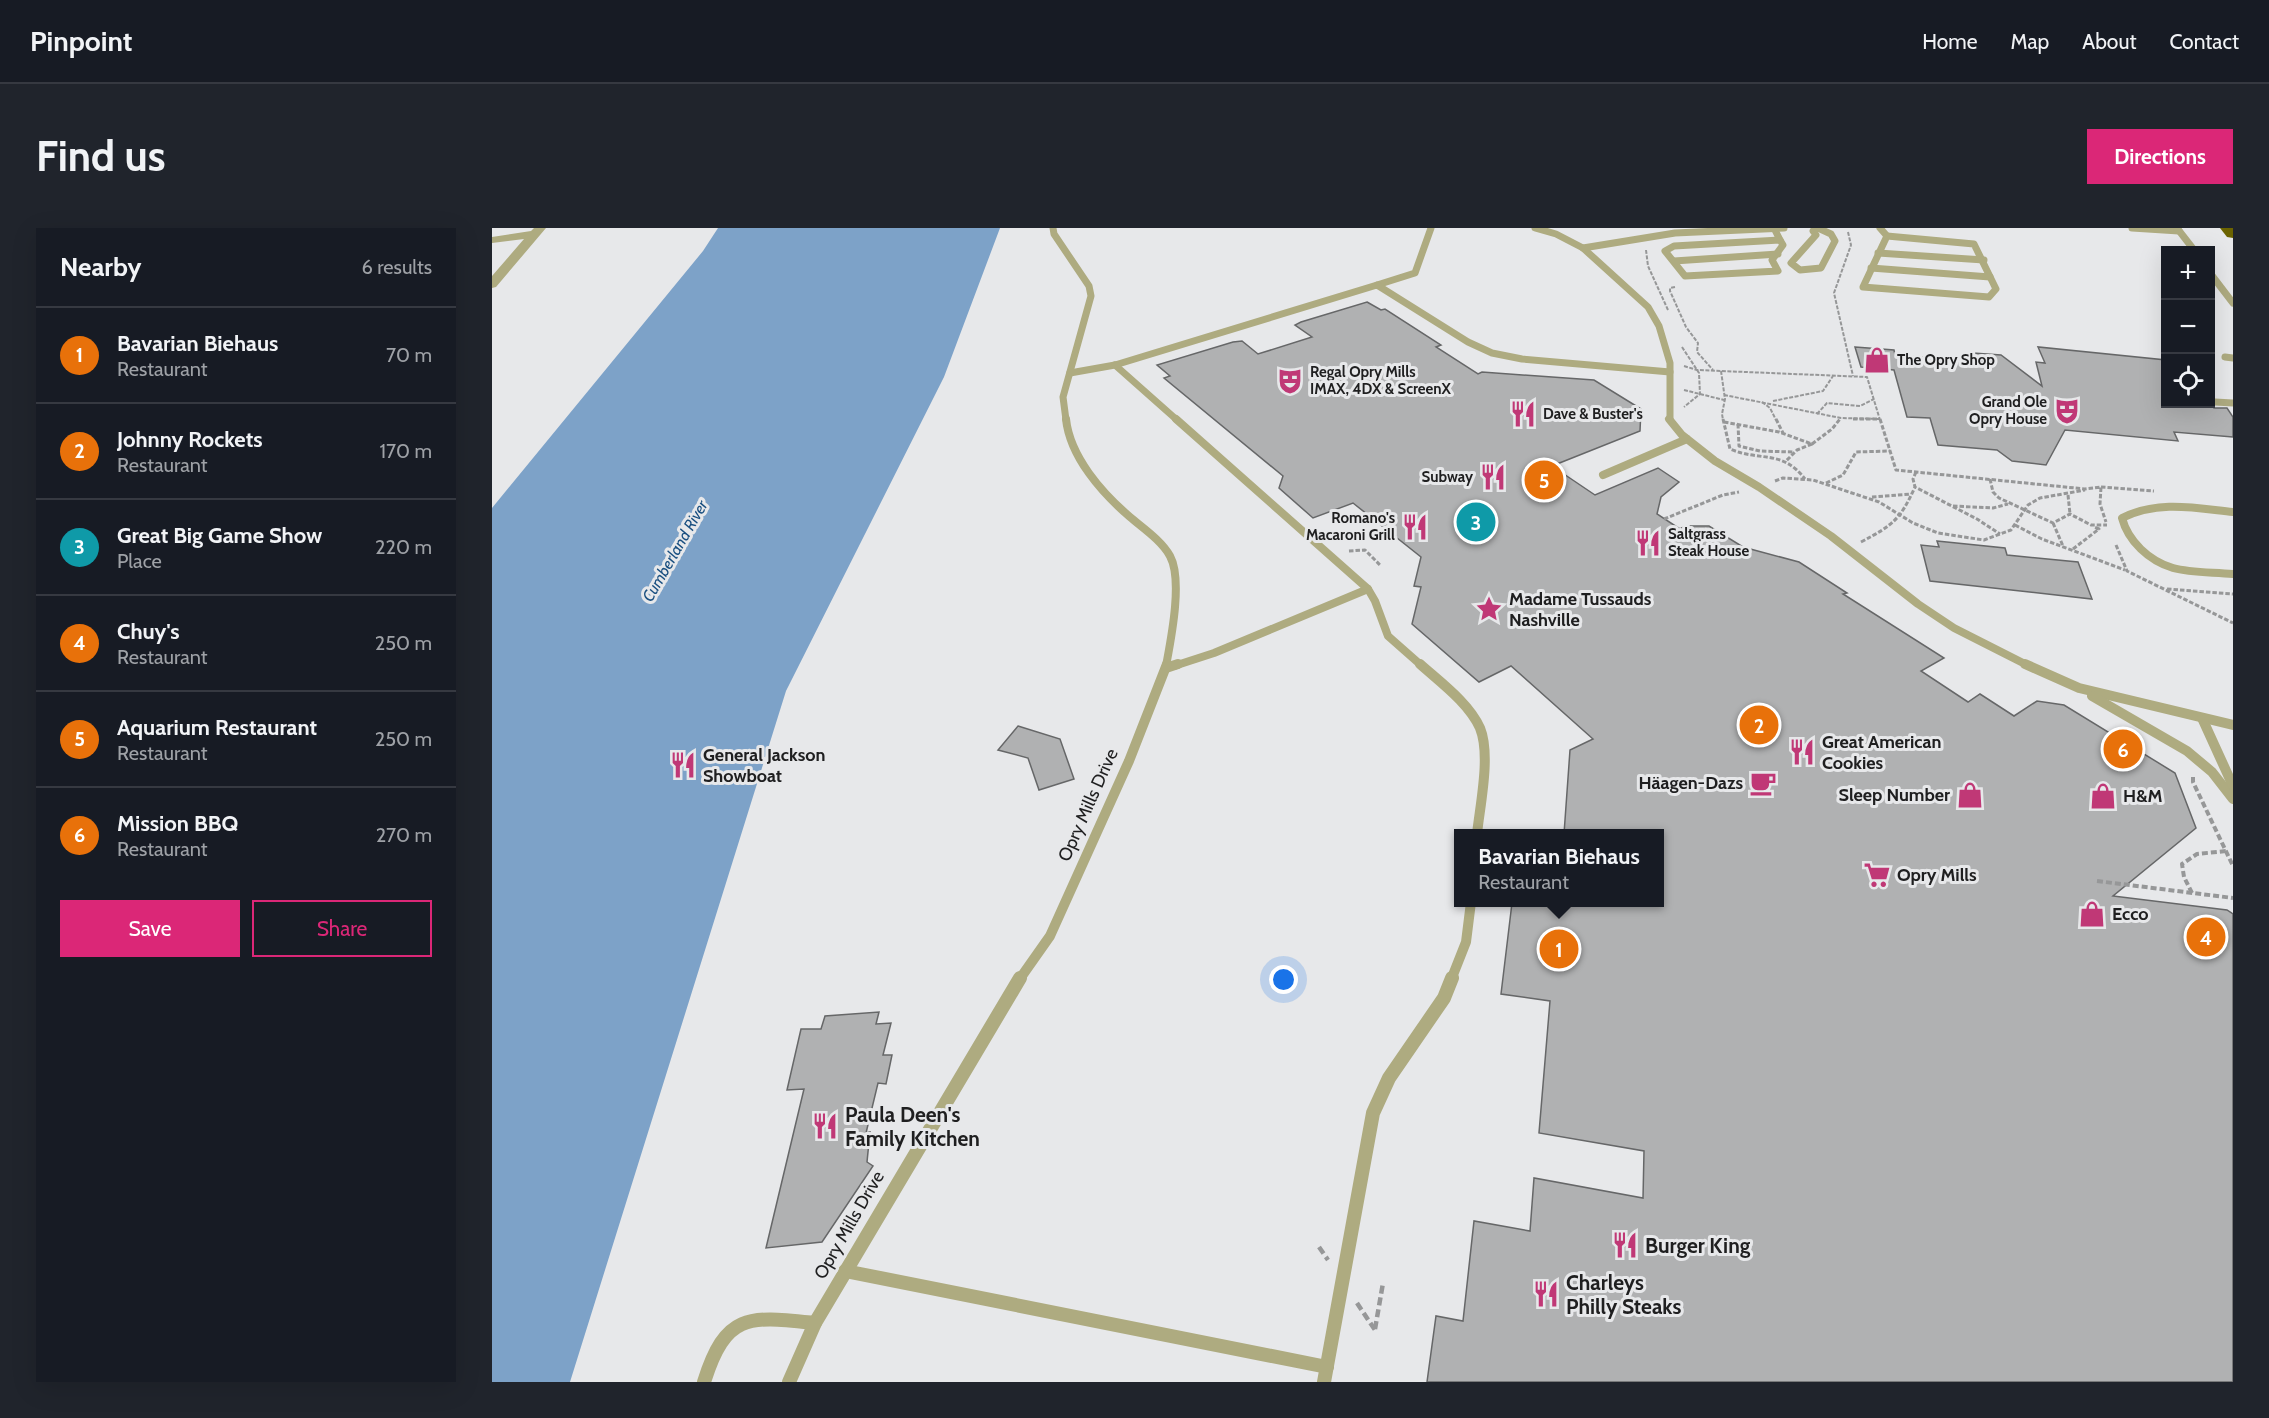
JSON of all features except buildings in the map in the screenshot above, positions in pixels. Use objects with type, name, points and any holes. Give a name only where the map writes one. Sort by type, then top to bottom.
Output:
[{"type":"highway","points":[[2229,228],[2233,233]]},
{"type":"street","points":[[492,240],[538,231]]},
{"type":"street","points":[[492,284],[538,231]]},
{"type":"lane","name":"Opry Mills Drive","points":[[789,1382],[815,1323],[844,1271],[1008,995],[1050,936],[1129,761],[1166,668],[1175,611],[1174,576],[1170,556],[1148,532],[1107,496],[1081,459],[1067,431],[1063,398],[1091,296],[1089,286],[1054,234],[1053,228]]},
{"type":"lane","points":[[1070,373],[1115,365],[1415,273],[1431,228]]},
{"type":"lane","points":[[1535,228],[1556,234],[1583,248],[1648,306],[1659,326],[1670,368],[1670,419],[1687,439],[1715,461],[1759,487],[1954,628],[2045,675],[2079,688],[2233,725]]},
{"type":"lane","points":[[1774,228],[1781,240],[1783,245],[1772,260],[1778,271],[1685,276],[1665,250],[1674,246],[1781,240]]},
{"type":"lane","points":[[1583,248],[1676,233],[1784,228]]},
{"type":"lane","points":[[1817,228],[1831,234],[1835,240],[1821,268],[1814,271],[1803,271],[1793,266],[1791,262],[1813,241],[1816,235],[1813,231],[1817,228]]},
{"type":"lane","points":[[1880,228],[1887,236],[1974,244],[1984,260],[1996,289],[1989,297],[1863,286],[1887,236]]},
{"type":"lane","points":[[2132,228],[2178,229],[2191,246]]},
{"type":"lane","points":[[1878,252],[1984,260]]},
{"type":"lane","points":[[1674,261],[1778,254]]},
{"type":"lane","points":[[1871,268],[1990,277]]},
{"type":"lane","points":[[2215,278],[2233,303]]},
{"type":"lane","points":[[1377,285],[1468,342],[1492,353],[1522,359],[1670,368]]},
{"type":"lane","points":[[1115,365],[1368,589],[1378,602],[1381,623],[1388,636],[1466,709],[1480,728],[1484,755],[1478,829]]},
{"type":"lane","points":[[2215,402],[2233,403]]},
{"type":"lane","points":[[1604,475],[1687,439]]},
{"type":"lane","points":[[2233,512],[2158,506],[2134,510],[2122,518],[2126,533],[2144,552],[2172,568],[2233,574]]},
{"type":"lane","points":[[1166,668],[1214,653],[1368,589]]},
{"type":"lane","points":[[2079,688],[2187,751],[2212,772],[2233,799]]},
{"type":"lane","points":[[2202,718],[2233,786]]},
{"type":"lane","points":[[844,1271],[1325,1374],[1373,1113],[1389,1078],[1403,1055],[1444,998],[1466,942],[1470,907]]},
{"type":"lane","points":[[704,1382],[709,1363],[720,1342],[739,1322],[761,1317],[815,1323]]},
{"type":"path","points":[[1844,228],[1852,236],[1853,245],[1834,282],[1834,293],[1853,376]]},
{"type":"path","points":[[1682,318],[1698,344],[1697,352],[1713,370]]},
{"type":"path","points":[[1670,368],[1867,377],[1896,470],[2085,489],[2101,487],[2098,496],[2100,508],[2110,532]]},
{"type":"path","points":[[1721,371],[1724,395],[1722,414],[1733,452],[1765,455],[1786,461],[1798,468],[1805,479]]},
{"type":"path","points":[[1766,401],[1801,397],[1823,391],[1833,376]]},
{"type":"path","points":[[1669,386],[1724,400]]},
{"type":"path","points":[[1724,395],[1766,401],[1840,419],[1880,419]]},
{"type":"path","points":[[1817,414],[1827,403],[1860,406],[1874,399]]},
{"type":"path","points":[[1759,400],[1770,408],[1783,433]]},
{"type":"path","points":[[1786,461],[1832,429],[1840,419]]},
{"type":"path","points":[[1724,422],[1783,433],[1812,444]]},
{"type":"path","points":[[1738,424],[1737,445],[1771,452],[1796,452]]},
{"type":"path","points":[[1728,438],[1737,439]]},
{"type":"path","points":[[1826,483],[1841,478],[1850,466],[1852,456],[1857,452],[1890,451]]},
{"type":"path","points":[[1846,548],[1872,537],[1889,526],[1900,515],[1915,487],[1913,479],[1916,472]]},
{"type":"path","points":[[1664,519],[1723,495],[1759,487],[1783,478],[1805,479],[1826,483],[1879,502],[1938,533],[1984,540],[2011,530],[2028,505],[2040,498],[2068,495],[2083,492],[2085,489]]},
{"type":"path","points":[[1990,479],[1993,492],[1999,498],[2054,523],[2063,546]]},
{"type":"path","points":[[1915,487],[1977,519],[2000,534]]},
{"type":"path","points":[[1862,496],[1886,498],[1911,494]]},
{"type":"path","points":[[2068,495],[2070,514]]},
{"type":"path","points":[[1950,506],[1993,508],[2009,504]]},
{"type":"path","points":[[2054,523],[2070,514]]},
{"type":"path","points":[[2070,514],[2099,529],[2073,549]]},
{"type":"path","points":[[2016,525],[2042,539],[2127,571],[2233,623]]},
{"type":"path","points":[[2091,525],[2107,525]]},
{"type":"path","points":[[2114,542],[2127,571]]},
{"type":"path","points":[[1365,550],[1381,566]]},
{"type":"path","points":[[2164,589],[2233,594]]},
{"type":"path","points":[[2187,769],[2233,866]]},
{"type":"path","points":[[2192,894],[2184,877],[2182,864],[2187,858],[2197,853],[2226,851]]},
{"type":"path","points":[[2097,881],[2233,898]]},
{"type":"path","points":[[1375,1330],[1383,1283]]},
{"type":"water","name":"Cumberland River","points":[[718,228],[1000,228],[944,377],[786,691],[570,1382],[492,1382],[492,508],[703,251]]},
{"type":"place","name":"The Opry Shop","points":[[1877,360]]},
{"type":"place","name":"Regal Opry Mills IMAX, 4DX & ScreenX","points":[[1290,381]]},
{"type":"place","name":"Grand Ole Opry House","points":[[2067,411]]},
{"type":"place","name":"Dave & Buster's","points":[[1523,414]]},
{"type":"place","name":"Subway","points":[[1493,477]]},
{"type":"place","name":"Aquarium Restaurant","points":[[1544,480]]},
{"type":"place","name":"Great Big Game Show","points":[[1476,522]]},
{"type":"place","name":"Romano's Macaroni Grill","points":[[1415,527]]},
{"type":"place","name":"Saltgrass Steak House","points":[[1648,543]]},
{"type":"place","name":"Madame Tussauds Nashville","points":[[1489,609]]},
{"type":"place","name":"Johnny Rockets","points":[[1759,725]]},
{"type":"place","name":"Mission BBQ","points":[[2123,749]]},
{"type":"place","name":"Great American Cookies","points":[[1802,752]]},
{"type":"place","name":"General Jackson Showboat","points":[[683,765]]},
{"type":"place","name":"Häagen-Dazs","points":[[1763,783]]},
{"type":"place","name":"Sleep Number","points":[[1970,795]]},
{"type":"place","name":"H&M","points":[[2103,796]]},
{"type":"place","name":"Opry Mills","points":[[1877,875]]},
{"type":"place","name":"Ecco","points":[[2092,914]]},
{"type":"place","name":"Chuy's","points":[[2206,937]]},
{"type":"place","name":"Bavarian Biehaus","points":[[1559,949]]},
{"type":"place","name":"Paula Deen's Family Kitchen","points":[[825,1126]]},
{"type":"place","name":"Burger King","points":[[1625,1245]]},
{"type":"place","name":"Charleys Philly Steaks","points":[[1546,1294]]}]
